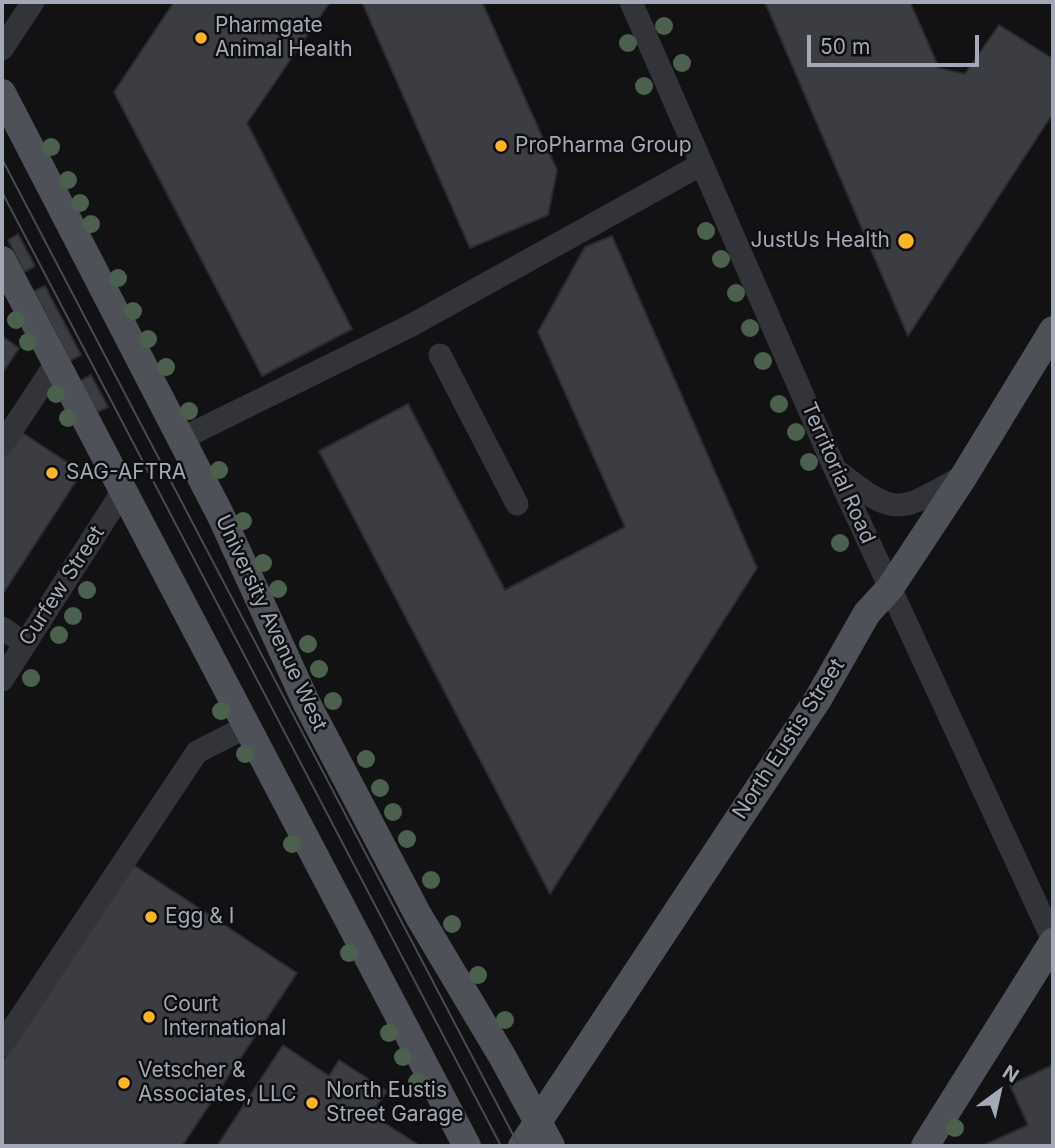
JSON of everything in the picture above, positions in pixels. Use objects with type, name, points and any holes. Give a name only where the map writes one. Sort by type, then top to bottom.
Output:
[{"type":"main road","name":"University Avenue West","points":[[2,93],[221,516],[312,714],[418,915],[502,1056],[544,1135]]},
{"type":"main road","points":[[2,260],[467,1146]]},
{"type":"main road","name":"North Eustis Street","points":[[522,1146],[544,1135],[818,699],[867,613],[890,588],[964,476],[1053,330]]},
{"type":"main road","points":[[925,1146],[1053,941]]},
{"type":"street","points":[[2,49],[33,2]]},
{"type":"street","name":"Territorial Road","points":[[631,2],[835,469],[1053,941]]},
{"type":"street","points":[[181,439],[410,326],[702,164]]},
{"type":"street","points":[[440,355],[517,504]]},
{"type":"street","points":[[2,444],[56,363]]},
{"type":"street","points":[[835,469],[876,500],[898,506],[910,505],[964,476]]},
{"type":"street","name":"Curfew Street","points":[[2,680],[123,491]]},
{"type":"street","points":[[2,628],[25,644]]},
{"type":"street","points":[[2,1045],[197,752],[246,727]]},
{"type":"building","points":[[174,2],[330,2],[247,123],[352,329],[262,376],[114,92]]},
{"type":"building","points":[[362,2],[482,2],[557,170],[548,215],[470,248]]},
{"type":"building","points":[[765,2],[910,2],[939,68],[965,74],[999,25],[1053,59],[1053,113],[908,336]]},
{"type":"building","points":[[18,234],[35,266],[24,272],[8,240]]},
{"type":"building","points":[[612,236],[757,568],[550,894],[319,451],[408,404],[505,590],[625,527],[538,332],[585,247]]},
{"type":"building","points":[[45,286],[81,355],[70,361],[34,291]]},
{"type":"building","points":[[2,336],[19,348],[2,374]]},
{"type":"building","points":[[91,375],[108,407],[97,412],[80,381]]},
{"type":"building","points":[[15,428],[82,472],[2,595],[2,449]]},
{"type":"building","name":"Court International","points":[[132,864],[297,973],[182,1146],[2,1146],[2,1062]]},
{"type":"building","name":"North Eustis Street Garage","points":[[283,1045],[329,1076],[339,1060],[387,1091],[371,1114],[420,1146],[217,1146]]},
{"type":"building","points":[[1053,1065],[1053,1146],[982,1146],[1028,1125],[1010,1085]]},
{"type":"tram line","points":[[2,159],[519,1146]]},
{"type":"tram line","points":[[2,192],[501,1146]]},
{"type":"place","name":"Pharmgate Animal Health","points":[[201,38]]},
{"type":"place","name":"ProPharma Group","points":[[501,146]]},
{"type":"place","name":"JustUs Health","points":[[906,241]]},
{"type":"place","name":"SAG-AFTRA","points":[[52,473]]},
{"type":"place","name":"Egg & I","points":[[151,917]]},
{"type":"place","name":"Court International","points":[[149,1017]]},
{"type":"place","name":"Vetscher & Associates, LLC","points":[[124,1083]]},
{"type":"place","name":"North Eustis Street Garage","points":[[312,1103]]}]
